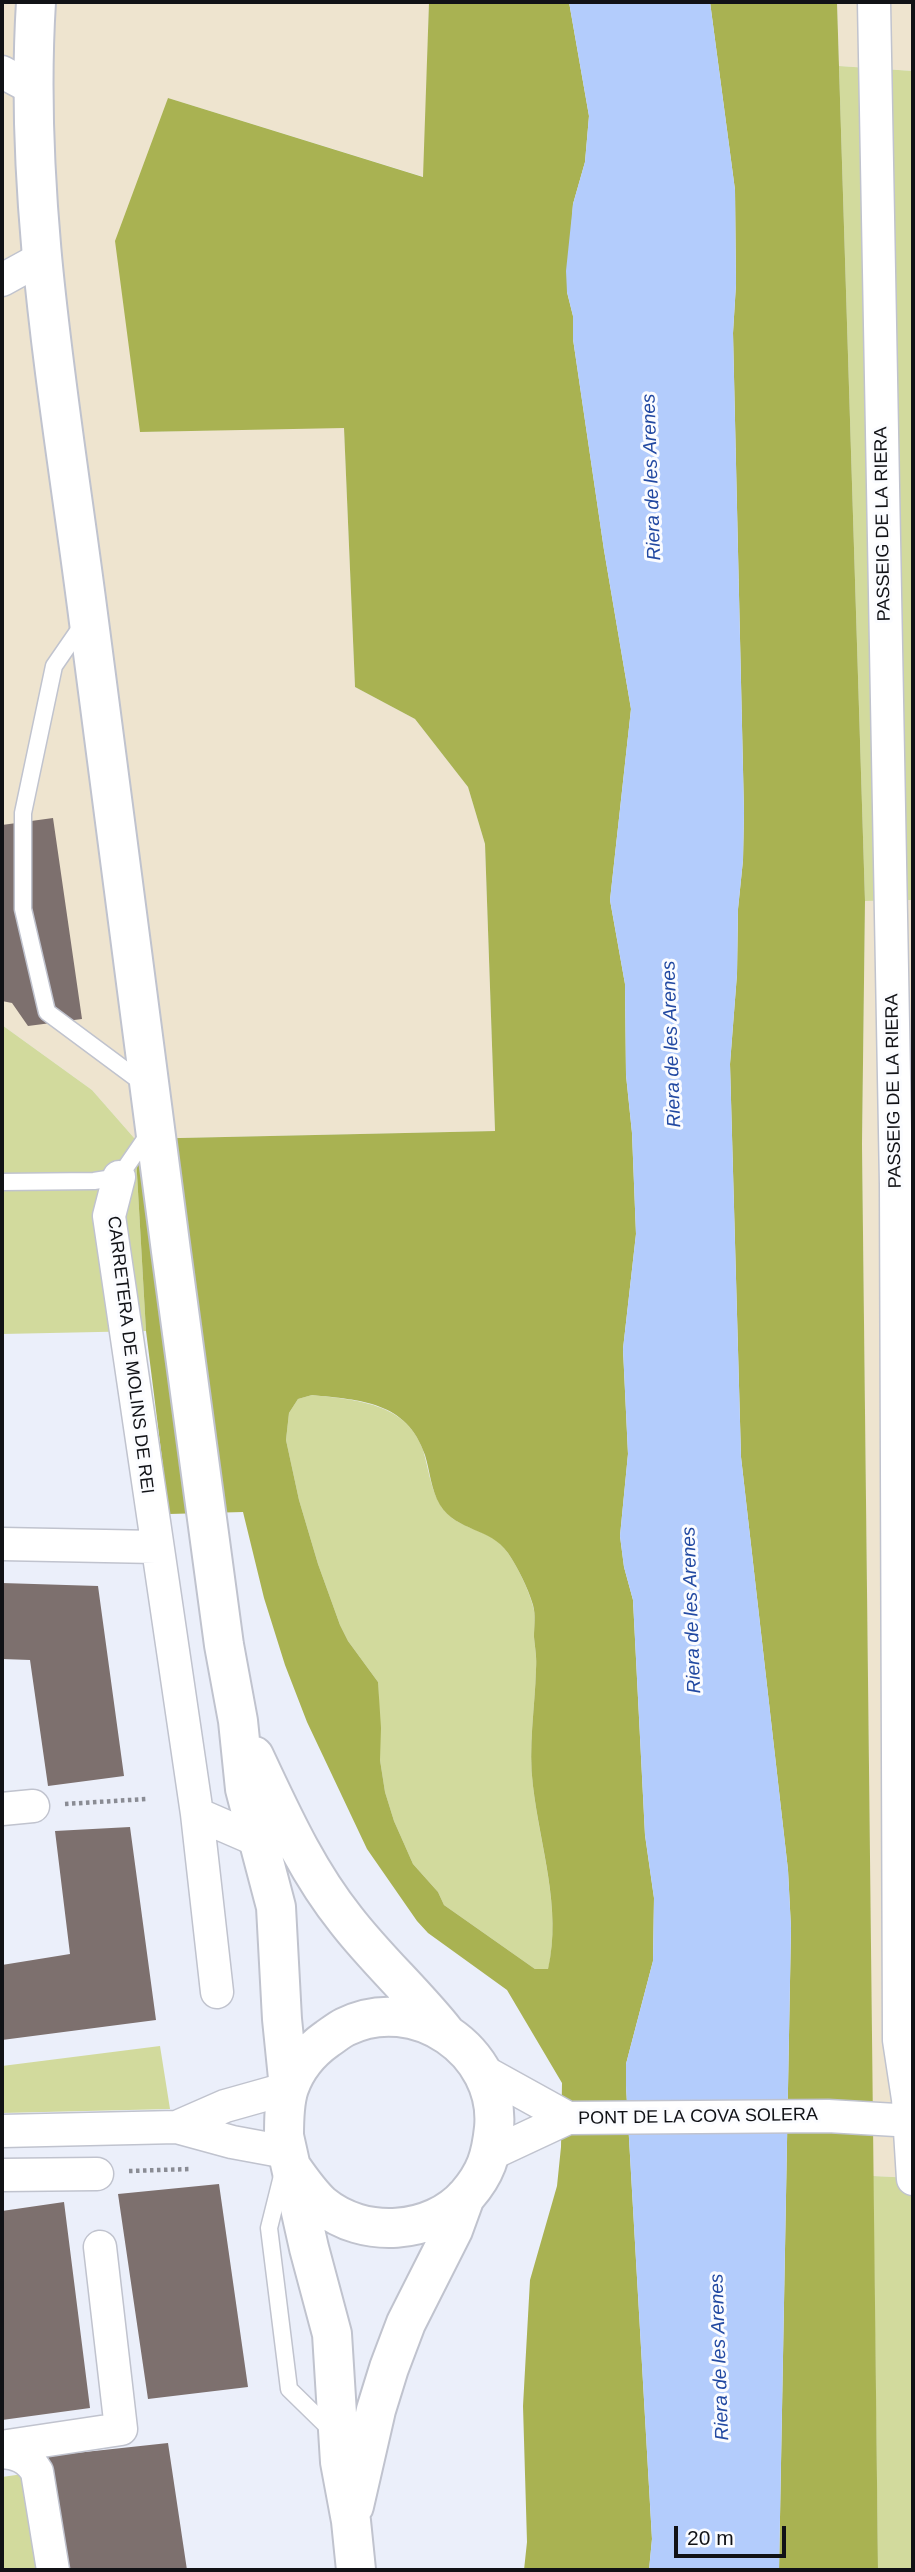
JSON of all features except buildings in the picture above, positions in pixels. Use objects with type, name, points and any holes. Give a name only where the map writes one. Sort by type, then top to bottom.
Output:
[{"type":"main road","points":[[36,2],[17,80],[35,172],[42,258],[153,1126],[224,1645],[238,1721],[245,1789],[276,1907],[289,2088],[284,2118],[288,2159],[332,2334],[340,2462],[351,2521],[356,2570]]},
{"type":"main road","points":[[238,1721],[291,1836],[317,1880],[346,1920],[483,2071],[490,2087],[495,2112],[491,2154],[481,2178],[465,2197],[449,2210],[410,2227],[374,2227],[358,2223],[323,2205],[288,2159]]},
{"type":"main road","points":[[289,2088],[300,2065],[314,2049],[344,2027],[365,2020],[392,2017],[415,2020],[447,2034]]},
{"type":"main road","points":[[351,2521],[376,2410],[389,2368],[407,2323],[453,2230],[465,2197]]},
{"type":"street","name":"PASSEIG DE LA RIERA","points":[[874,2],[896,1198],[899,2040],[911,2121],[913,2179]]},
{"type":"street","points":[[2,280],[42,258]]},
{"type":"street","name":"CARRETERA DE MOLINS DE REI","points":[[119,1177],[109,1216],[197,1814],[217,1992]]},
{"type":"street","points":[[2,1544],[156,1547]]},
{"type":"street","points":[[197,1814],[257,1840]]},
{"type":"street","points":[[483,2071],[568,2119]]},
{"type":"street","points":[[177,2127],[225,2106],[289,2088]]},
{"type":"street","name":"PONT DE LA COVA SOLERA","points":[[568,2119],[828,2116],[911,2121]]},
{"type":"street","points":[[491,2154],[568,2119]]},
{"type":"street","points":[[2,2131],[177,2127],[288,2159]]},
{"type":"street","points":[[2,2175],[108,2173]]},
{"type":"street","points":[[2,2449],[121,2428],[100,2247]]},
{"type":"street","points":[[2,2449],[25,2458],[37,2472],[52,2570]]},
{"type":"lane","points":[[88,616],[54,666],[23,813],[23,909],[47,1012],[149,1088]]},
{"type":"lane","name":"CARRETERA DE MOLINS DE REI","points":[[119,1177],[153,1126]]},
{"type":"lane","points":[[2,1182],[94,1181],[119,1177]]},
{"type":"path","points":[[71,1804],[146,1798]]},
{"type":"path","points":[[108,2173],[194,2169]]},
{"type":"shaded area","points":[[2,2],[429,2],[424,177],[168,98],[140,432],[344,427],[355,687],[415,719],[468,787],[485,844],[495,1131],[135,1139],[92,1090],[2,1025]]},
{"type":"shaded area","points":[[837,2],[913,2],[913,71],[839,66]]},
{"type":"shaded area","points":[[913,900],[913,2178],[873,2176],[862,1144],[865,901]]},
{"type":"green space","points":[[429,2],[569,2],[589,116],[585,162],[573,204],[567,292],[573,316],[573,339],[604,550],[631,709],[610,900],[625,984],[626,1075],[632,1133],[636,1234],[623,1349],[628,1454],[620,1536],[624,1567],[633,1600],[645,1835],[654,1898],[653,1961],[626,2064],[652,2539],[649,2570],[524,2570],[527,2542],[523,2406],[530,2280],[557,2186],[561,2147],[562,2083],[507,1990],[428,1933],[367,1849],[307,1722],[285,1665],[264,1598],[243,1512],[169,1514],[146,1331],[135,1139],[495,1131],[485,844],[468,787],[415,719],[355,687],[344,428],[140,432],[115,241],[168,98],[423,177]],"holes":[[[312,1395],[364,1402],[394,1414],[406,1424],[417,1437],[425,1455],[440,1505],[455,1520],[501,1545],[515,1565],[528,1592],[534,1613],[536,1661],[532,1771],[553,1924],[548,1969],[535,1969],[444,1905],[438,1892],[413,1864],[394,1821],[385,1792],[380,1760],[378,1682],[348,1641],[340,1625],[299,1500],[286,1440],[289,1413],[298,1399]]]},
{"type":"green space","points":[[710,2],[837,2],[865,901],[862,1144],[878,2570],[779,2570],[791,1928],[788,1870],[741,1457],[730,1064],[744,813],[733,333],[736,284],[735,190]]},
{"type":"green space","points":[[839,66],[913,71],[913,900],[865,901]]},
{"type":"green space","points":[[2,1025],[92,1090],[135,1139],[146,1331],[2,1334]]},
{"type":"green space","points":[[312,1395],[377,1406],[405,1422],[423,1450],[433,1489],[445,1512],[500,1544],[515,1565],[528,1592],[534,1614],[536,1661],[532,1771],[553,1924],[548,1970],[535,1969],[444,1905],[438,1892],[413,1864],[394,1821],[385,1792],[380,1760],[378,1682],[348,1641],[340,1625],[299,1500],[286,1440],[289,1413],[298,1399]]},
{"type":"green space","points":[[160,2046],[170,2109],[2,2113],[2,2066]]},
{"type":"green space","points":[[873,2176],[913,2178],[913,2570],[878,2570]]},
{"type":"green space","points":[[37,2472],[64,2570],[2,2570],[2,2477]]},
{"type":"water","name":"Riera de les Arenes","points":[[569,2],[710,2],[735,190],[736,284],[733,333],[744,813],[730,1064],[741,1457],[788,1870],[791,1928],[779,2570],[649,2570],[652,2539],[626,2064],[653,1961],[654,1898],[645,1835],[633,1600],[624,1567],[620,1536],[628,1454],[623,1349],[636,1234],[632,1133],[626,1075],[625,984],[610,900],[631,709],[604,550],[573,339],[573,316],[567,292],[566,271],[573,204],[585,162],[589,116]]}]
